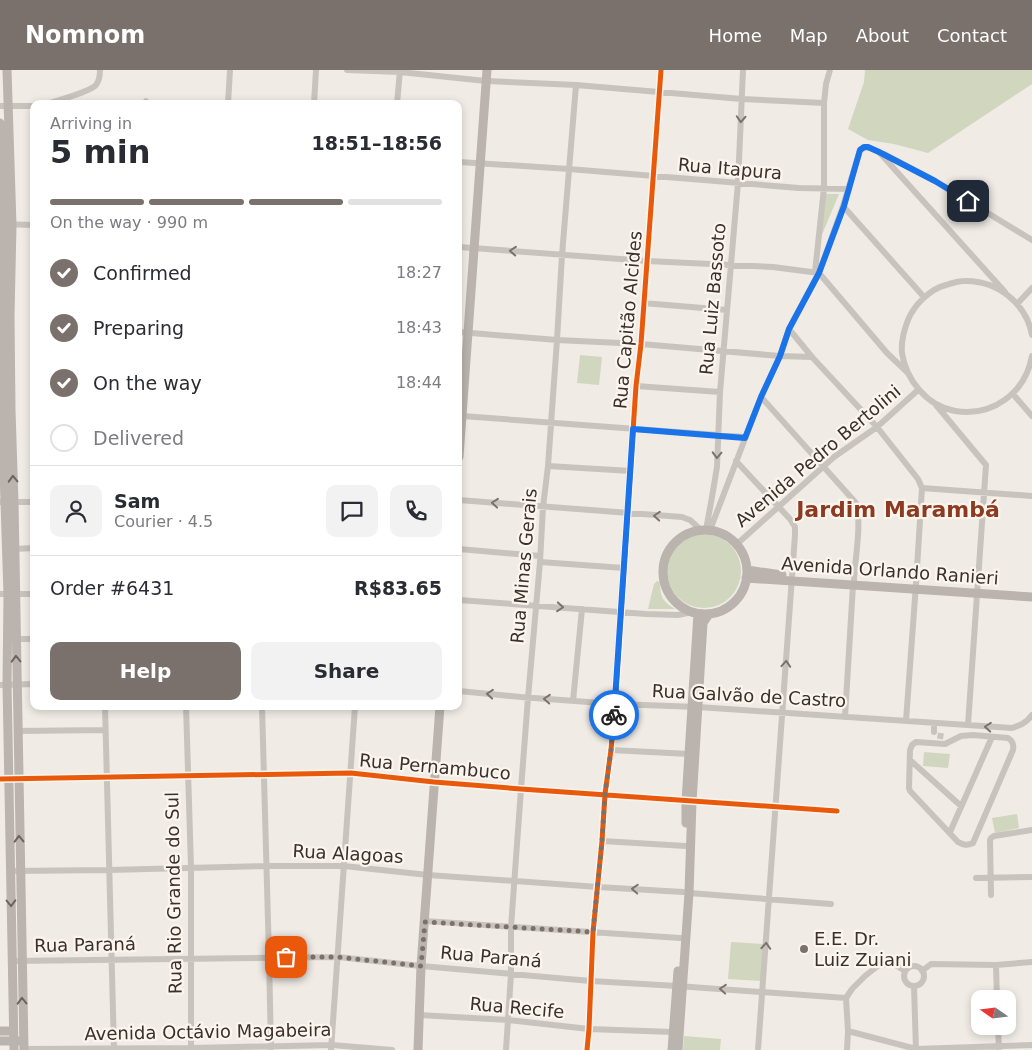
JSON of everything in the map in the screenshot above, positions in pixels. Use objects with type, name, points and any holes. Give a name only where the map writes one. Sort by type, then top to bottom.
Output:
[{"type":"main road","points":[[7,70],[4,106],[4,410],[9,778],[15,871],[20,1046]]},
{"type":"main road","points":[[462,416],[463,332],[474,248],[487,70]]},
{"type":"main road","points":[[0,123],[5,146]]},
{"type":"main road","points":[[6,502],[15,549],[8,594],[16,640],[8,684],[17,731],[9,778]]},
{"type":"main road","points":[[706,530],[728,536],[737,544],[746,561],[747,574],[742,593],[736,601],[723,610],[709,614],[695,613],[673,600],[667,590],[663,568],[666,556],[680,538],[690,533],[706,530]]},
{"type":"main road","name":"Avenida Orlando Ranieri","points":[[747,574],[793,579],[916,586],[1032,597]]},
{"type":"main road","name":"Avenida Orlando Ranieri","points":[[977,591],[1032,591]]},
{"type":"main road","points":[[678,1050],[680,938],[686,892],[686,846],[695,706],[695,613]]},
{"type":"main road","points":[[672,1050],[680,986],[686,892],[689,754],[703,623],[709,614]]},
{"type":"main road","points":[[418,1050],[421,966],[440,710]]},
{"type":"main road","points":[[17,961],[13,1031],[20,1046]]},
{"type":"main road","points":[[0,1031],[13,1031]]},
{"type":"main road","points":[[0,1041],[20,1046]]},
{"type":"street","points":[[59,100],[95,87],[100,70]]},
{"type":"street","points":[[228,100],[230,70]]},
{"type":"street","points":[[314,100],[316,70]]},
{"type":"street","points":[[347,70],[400,71],[486,81],[576,85],[742,99],[824,103]]},
{"type":"street","name":"Rua Capitão Alcides","points":[[587,1050],[593,932],[615,704],[636,386],[661,70]]},
{"type":"street","name":"Rua Luiz Bassoto","points":[[706,530],[717,466],[720,392],[738,183],[743,70]]},
{"type":"street","points":[[817,273],[824,188],[824,103],[830,70]]},
{"type":"street","points":[[397,100],[400,71]]},
{"type":"street","name":"Rua Minas Gerais","points":[[506,1050],[514,882],[543,507],[548,466],[562,255],[576,85]]},
{"type":"street","points":[[4,106],[30,106]]},
{"type":"street","points":[[462,500],[682,517],[706,530],[780,356],[789,329],[817,273],[844,206],[860,150],[864,147],[879,152],[935,181],[1032,240]]},
{"type":"street","points":[[879,152],[1005,292]]},
{"type":"street","name":"Rua Itapura","points":[[462,162],[799,188],[849,189]]},
{"type":"street","points":[[844,206],[924,297]]},
{"type":"street","points":[[5,224],[30,225]]},
{"type":"street","points":[[462,247],[647,261],[773,267],[817,273],[887,353],[907,372]]},
{"type":"street","name":"Avenida Pedro Bertolini","points":[[1032,335],[1027,318],[1018,304],[1005,292],[985,283],[964,281],[943,286],[924,297],[911,313],[904,332],[902,352],[907,372],[918,390],[934,403],[954,411],[975,412],[996,406],[1013,394],[1023,381],[1030,366],[1032,356]]},
{"type":"street","points":[[1018,304],[1032,288]]},
{"type":"street","points":[[644,302],[727,310]]},
{"type":"street","points":[[1027,318],[1032,324]]},
{"type":"street","points":[[789,329],[812,357],[877,427],[918,479],[922,488],[906,721]]},
{"type":"street","points":[[463,332],[812,357]]},
{"type":"street","points":[[636,386],[720,392]]},
{"type":"street","name":"Avenida Pedro Bertolini","points":[[737,544],[834,457],[877,427],[918,390]]},
{"type":"street","points":[[1013,394],[1031,412]]},
{"type":"street","points":[[761,397],[856,503],[858,521],[845,717]]},
{"type":"street","points":[[934,403],[986,465],[968,725]]},
{"type":"street","points":[[462,416],[745,438]]},
{"type":"street","points":[[736,461],[790,519],[795,527],[793,579],[758,1050]]},
{"type":"street","points":[[548,466],[631,471]]},
{"type":"street","points":[[922,488],[1032,496]]},
{"type":"street","points":[[6,502],[30,502]]},
{"type":"street","points":[[15,549],[30,548]]},
{"type":"street","points":[[462,549],[624,568]]},
{"type":"street","points":[[8,594],[30,594]]},
{"type":"street","points":[[462,600],[621,612],[678,615],[695,613]]},
{"type":"street","points":[[573,701],[582,609]]},
{"type":"street","points":[[16,640],[30,639]]},
{"type":"street","points":[[8,684],[30,684]]},
{"type":"street","name":"Rua Galvão de Castro","points":[[462,692],[615,704],[695,706],[1012,728],[1027,722],[1032,715]]},
{"type":"street","points":[[105,710],[114,1049]]},
{"type":"street","name":"Rua Rio Grande do Sul","points":[[186,710],[191,867],[191,1049]]},
{"type":"street","points":[[262,710],[271,1048]]},
{"type":"street","points":[[332,1048],[355,710]]},
{"type":"street","points":[[934,723],[936,738]]},
{"type":"street","points":[[936,738],[942,724]]},
{"type":"street","points":[[17,731],[105,730]]},
{"type":"street","points":[[962,736],[992,737],[1008,738],[1012,742],[1013,750],[973,843],[963,845],[910,791],[910,750],[916,742],[936,738],[945,744],[962,736]]},
{"type":"street","points":[[950,832],[992,737]]},
{"type":"street","points":[[611,750],[689,754]]},
{"type":"street","points":[[910,760],[961,806]]},
{"type":"street","name":"Rua Pernambuco","points":[[9,778],[351,773],[521,790],[605,794],[689,802],[838,811]]},
{"type":"street","points":[[991,895],[991,838],[1032,830]]},
{"type":"street","points":[[602,841],[686,846]]},
{"type":"street","name":"Rua Alagoas","points":[[15,871],[344,866],[514,882],[686,892],[831,904]]},
{"type":"street","points":[[976,878],[1032,877]]},
{"type":"street","points":[[425,922],[680,938]]},
{"type":"street","name":"Rua Paraná","points":[[17,961],[338,957],[591,981],[846,998]]},
{"type":"street","points":[[922,971],[931,964],[996,965],[1032,962]]},
{"type":"street","points":[[847,1050],[846,998],[852,989],[879,966],[894,964],[905,971]]},
{"type":"street","points":[[996,965],[997,990]]},
{"type":"street","points":[[910,967],[920,968],[922,971],[924,976],[919,985],[910,985],[905,981],[905,971],[910,967]]},
{"type":"street","points":[[914,986],[916,1049]]},
{"type":"street","name":"Rua Recife","points":[[419,1015],[508,1020],[589,1030],[673,1032]]},
{"type":"street","points":[[848,1030],[916,1049],[999,1048],[1032,1045]]},
{"type":"street","points":[[998,1035],[999,1048]]},
{"type":"street","name":"Avenida Octávio Magabeira","points":[[20,1046],[114,1049],[332,1048],[392,1050]]},
{"type":"green space","points":[[865,70],[1032,70],[1032,84],[928,153],[894,144],[868,140],[848,129],[864,82]]},
{"type":"green space","points":[[822,194],[839,194],[816,249]]},
{"type":"green space","points":[[580,355],[602,357],[599,385],[577,383]]},
{"type":"green space","points":[[704,534],[725,540],[735,550],[741,571],[735,592],[725,602],[704,608],[683,602],[673,592],[667,571],[673,550],[683,540]]},
{"type":"green space","points":[[657,581],[660,582],[663,598],[675,609],[648,609],[654,584]]},
{"type":"green space","points":[[924,752],[950,754],[948,768],[923,766]]},
{"type":"green space","points":[[1017,814],[1019,828],[995,833],[992,818]]},
{"type":"green space","points":[[731,942],[765,944],[762,981],[728,979]]},
{"type":"green space","points":[[684,1036],[721,1039],[720,1050],[683,1050]]},
{"type":"tunnel","points":[[940,739],[941,733]]},
{"type":"cycle path","points":[[587,1050],[593,932],[615,704],[636,386],[641,344],[661,70]]},
{"type":"cycle path","points":[[0,779],[351,773],[521,789],[837,811]]},
{"type":"way so far","points":[[286,957],[338,957],[421,966],[425,922],[593,932],[614,715]]},
{"type":"place","name":"E.E. Dr. Luiz Zuiani","points":[[804,949]]},
{"type":"district","name":"Jardim Marambá","points":[[898,509]]},
{"type":"route","points":[[614,715],[633,429],[745,438],[780,356],[789,329],[819,273],[844,206],[860,150],[864,147],[879,152],[935,181],[968,201]]}]
